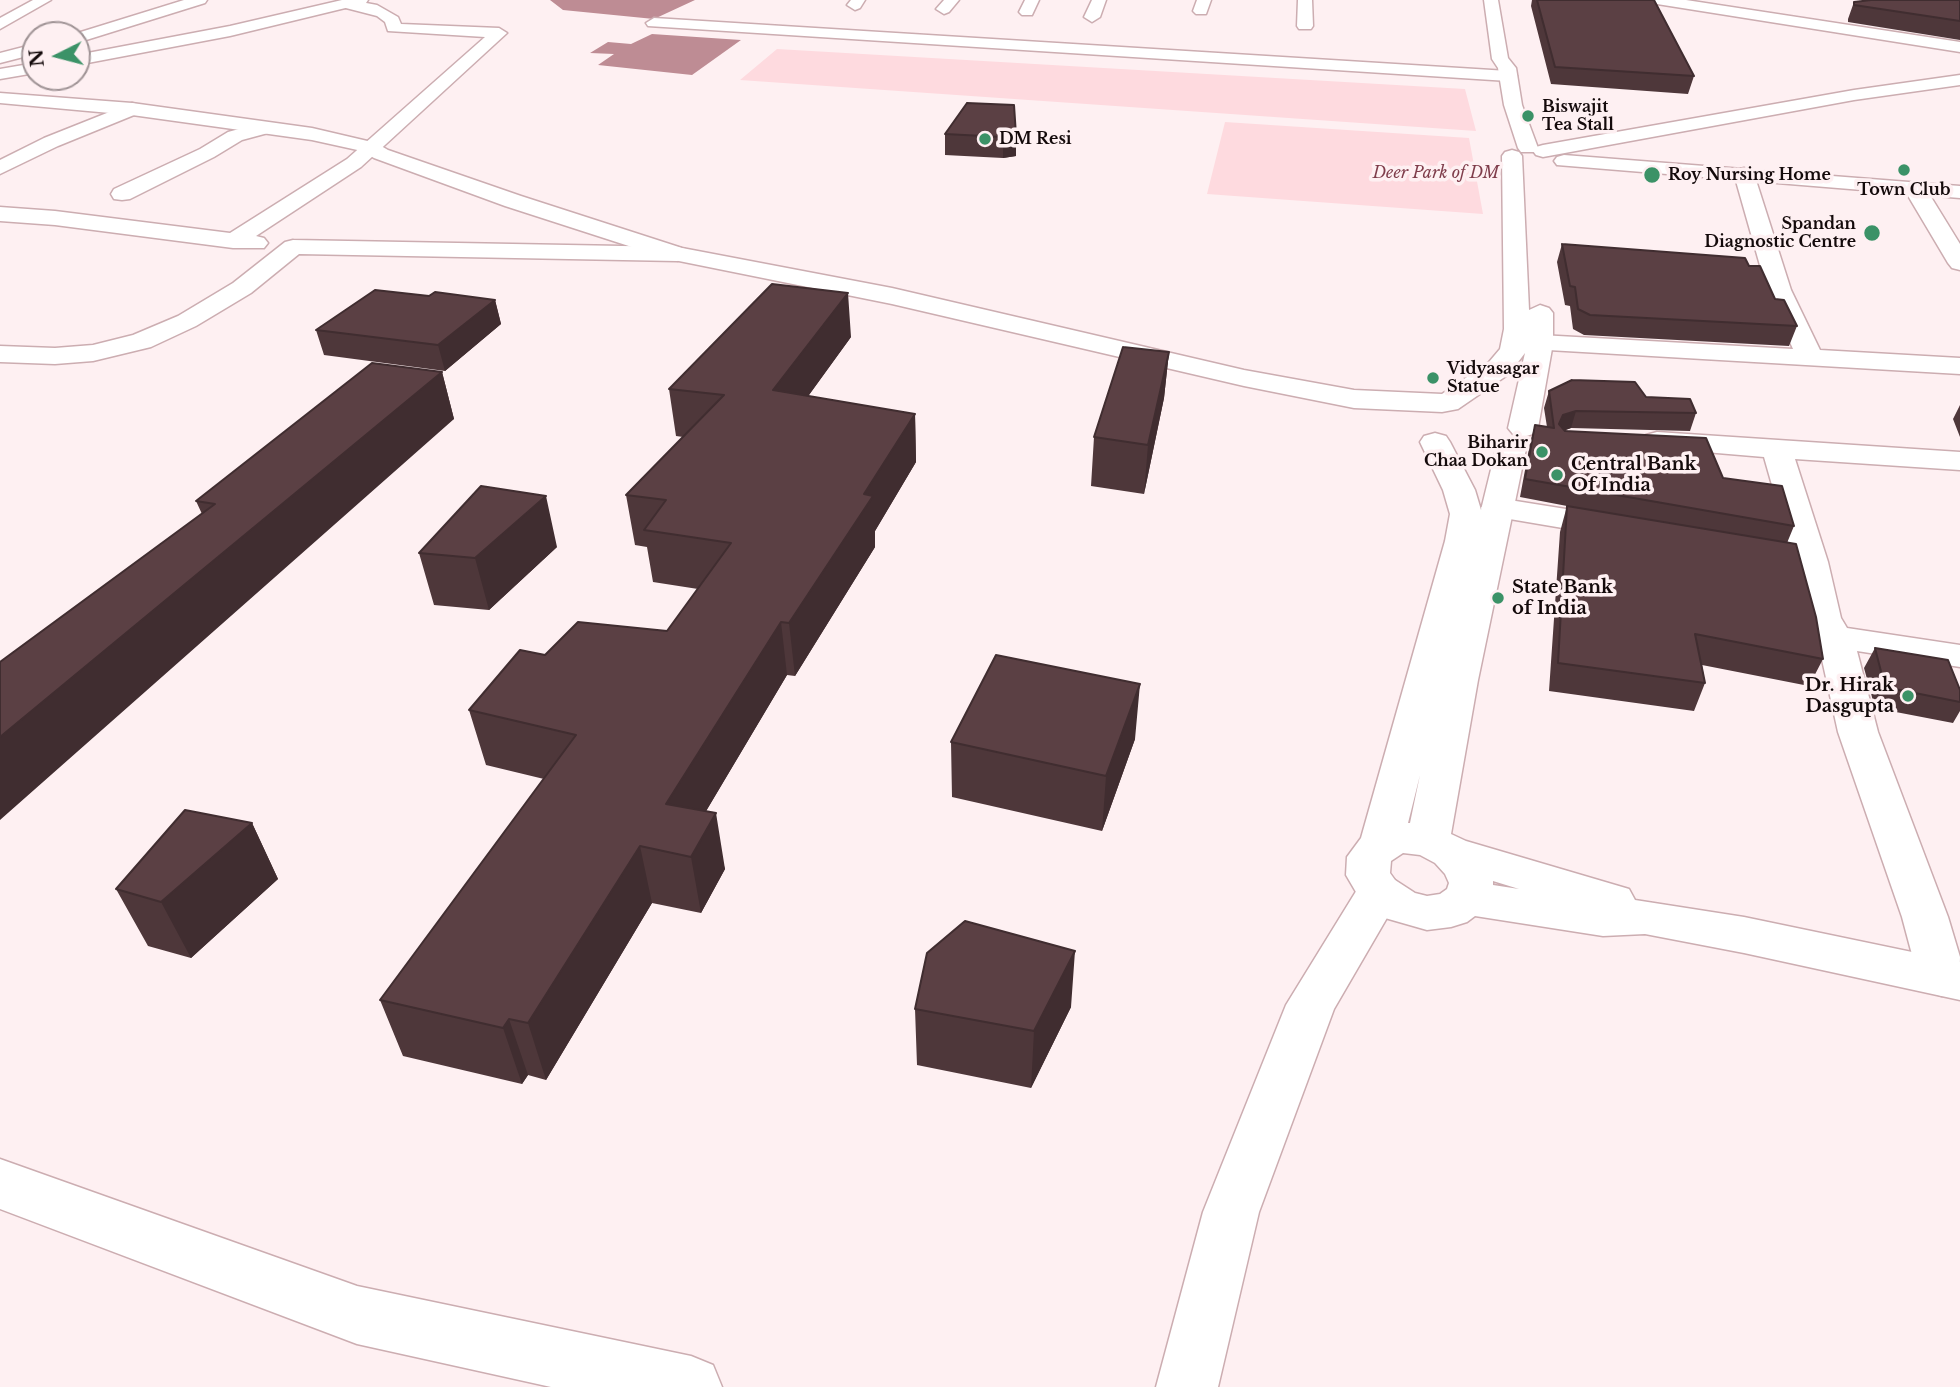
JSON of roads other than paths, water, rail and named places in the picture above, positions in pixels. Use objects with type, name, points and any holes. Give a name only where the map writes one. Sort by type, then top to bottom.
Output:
[{"type":"street","points":[[91,34],[200,0]]},
{"type":"street","points":[[1092,17],[1099,0]]},
{"type":"street","points":[[1305,0],[1305,26]]},
{"type":"street","points":[[1439,847],[1497,508],[1497,434],[1540,343],[1529,154],[1500,70],[1491,0]]},
{"type":"street","points":[[1657,0],[1960,47]]},
{"type":"street","points":[[13,1],[41,1]]},
{"type":"street","points":[[0,24],[41,1]]},
{"type":"street","points":[[91,57],[230,31],[354,2],[382,13],[392,20],[394,28],[499,33],[369,147],[355,163],[233,241]]},
{"type":"street","points":[[654,23],[1500,70]]},
{"type":"street","points":[[0,43],[21,45]]},
{"type":"street","points":[[0,58],[21,51]]},
{"type":"street","points":[[0,74],[21,70]]},
{"type":"street","points":[[1529,154],[1854,96],[1960,80]]},
{"type":"street","points":[[0,97],[132,109],[312,134],[369,147],[381,154],[513,201],[677,254],[891,296],[1244,378],[1354,399],[1466,402],[1497,434]]},
{"type":"street","points":[[0,168],[51,142],[132,109]]},
{"type":"street","points":[[122,194],[207,153],[235,136],[261,129]]},
{"type":"street","points":[[1529,154],[1960,192]]},
{"type":"street","points":[[1439,847],[1465,867],[1471,883],[1467,898],[1451,910],[1427,913],[1401,906],[1379,892],[1368,875],[1369,857],[1381,844],[1462,541],[1466,514],[1459,490],[1416,418],[1424,409],[1445,403],[1499,368],[1513,350],[1517,329],[1529,154]]},
{"type":"street","points":[[1744,174],[1779,290],[1810,357]]},
{"type":"street","points":[[1915,189],[1960,263]]},
{"type":"street","points":[[0,214],[55,218],[293,247],[677,254]]},
{"type":"street","points":[[0,354],[55,356],[93,353],[142,341],[187,321],[242,288],[293,247]]},
{"type":"street","points":[[1540,343],[1960,366]]},
{"type":"street","points":[[1354,399],[1427,436],[1497,434]]},
{"type":"street","points":[[1630,439],[1960,461]]},
{"type":"street","points":[[1776,448],[1797,560],[1823,618],[1835,637],[1858,732],[1925,917],[1951,979]]},
{"type":"street","points":[[1497,508],[1646,533]]},
{"type":"street","points":[[1835,637],[1960,656]]},
{"type":"street","points":[[1381,844],[1403,838],[1439,847],[1607,899],[1645,917]]},
{"type":"street","points":[[1187,1387],[1231,1212],[1271,1108],[1311,1005],[1379,892]]},
{"type":"street","points":[[1467,898],[1603,919],[1645,917],[1951,979]]},
{"type":"street","points":[[0,1184],[357,1315],[691,1387]]},
{"type":"place","name":"Biswajit Tea Stall","points":[[1528,116]]},
{"type":"place","name":"DM Resi","points":[[985,139]]},
{"type":"place","name":"Town Club","points":[[1904,170]]},
{"type":"place","name":"Roy Nursing Home","points":[[1652,175]]},
{"type":"place","name":"Spandan Diagnostic Centre","points":[[1872,233]]},
{"type":"place","name":"Vidyasagar Statue","points":[[1433,378]]},
{"type":"place","name":"Biharir Chaa Dokan","points":[[1542,452]]},
{"type":"place","name":"Central Bank Of India","points":[[1557,475]]},
{"type":"place","name":"State Bank of India","points":[[1498,598]]},
{"type":"place","name":"Dr. Hirak Dasgupta","points":[[1908,696]]},
{"type":"park label","name":"Deer Park of DM","points":[[1436,173]]}]
